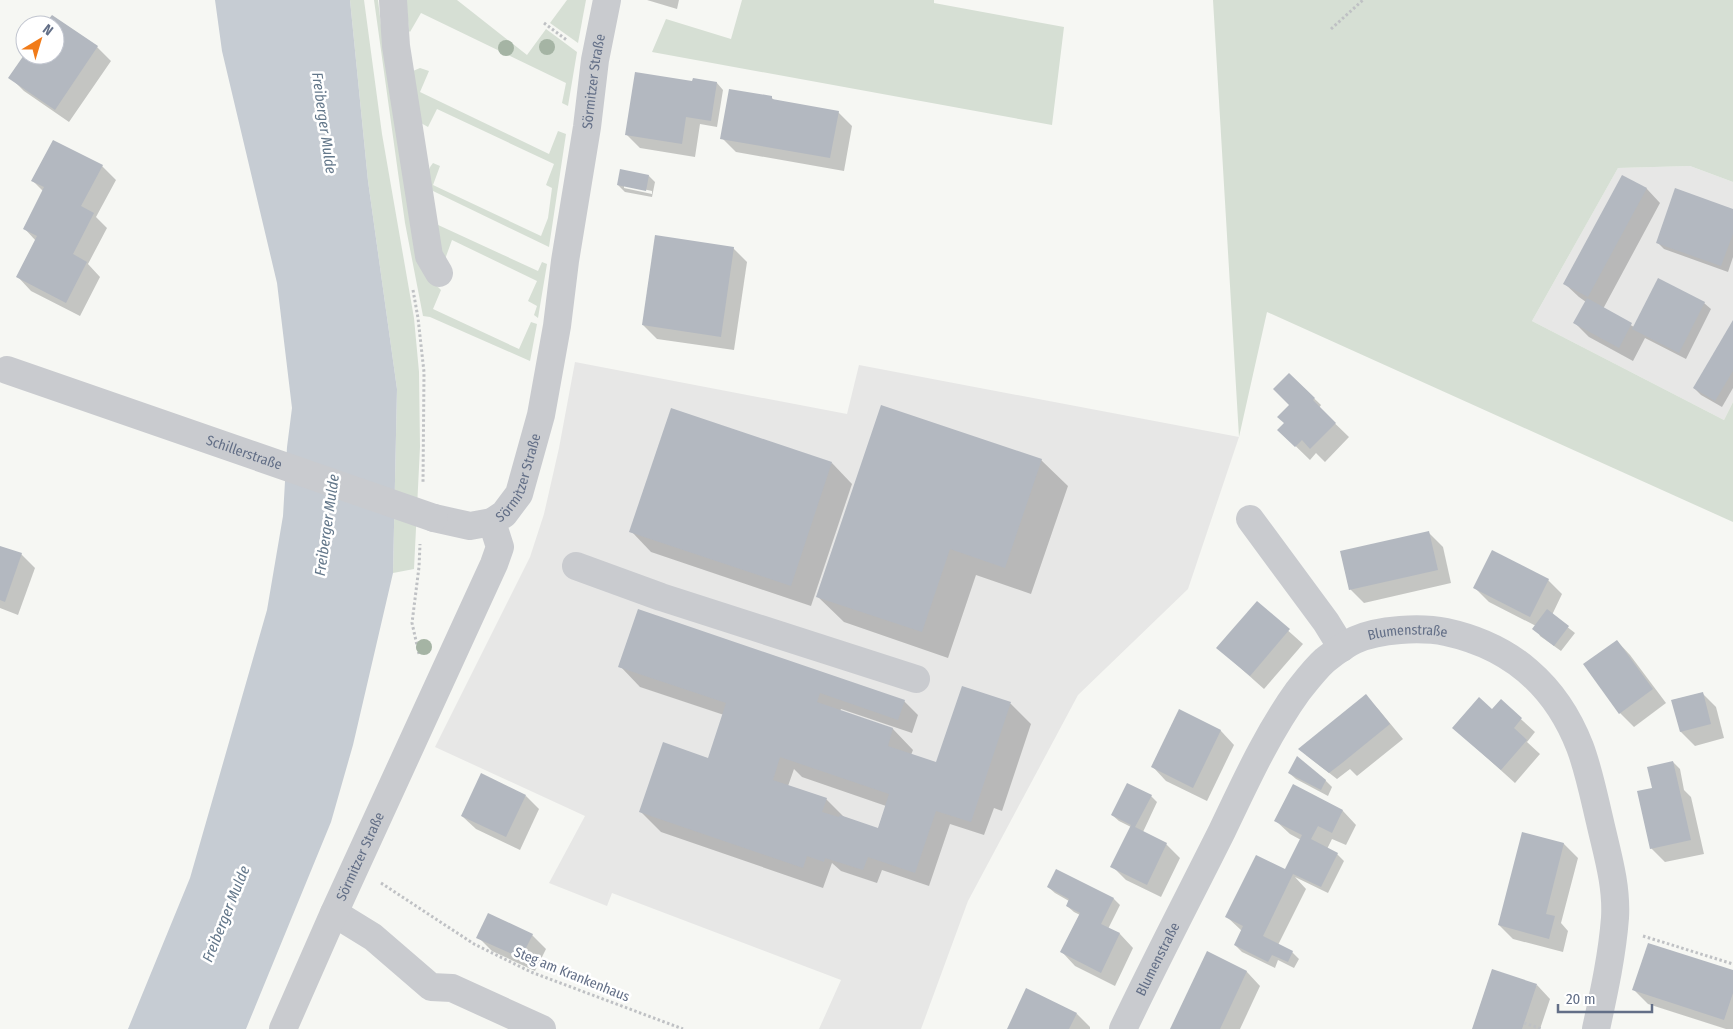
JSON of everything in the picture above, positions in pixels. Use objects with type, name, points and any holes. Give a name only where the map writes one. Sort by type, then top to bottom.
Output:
[{"type":"street","points":[[393,0],[396,46],[429,256],[433,266],[439,273]]},
{"type":"street","name":"Sörmitzer Straße","points":[[283,1029],[494,564],[500,547],[492,522],[504,514],[520,494],[541,416],[557,326],[565,261],[587,127],[595,60],[607,0]]},
{"type":"street","name":"Schillerstraße","points":[[3,368],[427,528],[470,526],[492,522]]},
{"type":"street","points":[[1250,519],[1326,622],[1342,648]]},
{"type":"street","points":[[576,566],[661,597],[916,679]]},
{"type":"street","name":"Blumenstraße","points":[[1124,1029],[1268,738],[1303,685],[1323,662],[1355,640],[1375,633],[1433,629],[1484,643],[1506,654],[1523,667],[1547,688],[1566,715],[1580,748],[1589,775],[1614,881],[1615,917],[1608,978],[1596,1029]]},
{"type":"street","points":[[334,913],[373,938],[431,987],[452,988],[542,1029]]},
{"type":"path","points":[[1331,29],[1363,0]]},
{"type":"path","points":[[427,528],[419,567],[412,623],[420,654],[439,684]]},
{"type":"path","name":"Steg am Krankenhaus","points":[[356,865],[474,944],[522,968],[683,1029]]},
{"type":"path","points":[[1614,926],[1733,964]]},
{"type":"path","points":[[1524,1023],[1542,1029]]},
{"type":"shaded area","points":[[350,0],[364,0],[382,134],[414,318],[419,372],[420,447],[414,569],[393,573],[397,389],[368,181]]},
{"type":"shaded area","points":[[374,0],[378,0],[383,42],[434,283],[441,290],[433,309],[519,349],[531,322],[537,324],[530,361],[430,317],[423,316],[405,223]]},
{"type":"shaded area","points":[[406,0],[457,0],[527,55],[546,29],[577,52],[568,106],[562,103],[566,83],[421,13],[410,32]]},
{"type":"shaded area","points":[[567,0],[586,0],[578,43],[550,23]]},
{"type":"shaded area","points":[[742,0],[934,0],[934,3],[1064,27],[1052,125],[652,52],[666,19],[731,39]]},
{"type":"shaded area","points":[[1213,0],[1733,0],[1733,182],[1690,166],[1618,168],[1532,321],[1724,420],[1733,402],[1733,522],[1267,312],[1239,437]]},
{"type":"shaded area","points":[[420,68],[429,71],[420,92],[549,154],[558,131],[566,134],[549,247],[433,191],[428,177],[430,166],[433,163],[440,166],[433,185],[541,236],[548,218],[552,188],[546,185],[554,164],[437,109],[428,127],[421,123],[413,71]]},
{"type":"shaded area","points":[[1690,166],[1733,182],[1733,402],[1724,420],[1532,321],[1618,168]]},
{"type":"shaded area","points":[[436,224],[538,271],[542,262],[547,264],[538,318],[534,315],[537,306],[528,301],[537,281],[452,240],[444,262]]},
{"type":"shaded area","points":[[575,362],[847,414],[859,365],[1239,437],[1188,589],[1078,695],[968,901],[921,1029],[819,1029],[841,980],[612,893],[607,906],[549,883],[585,816],[435,747],[530,557],[544,514],[559,448]]},
{"type":"water","name":"Freiberger Mulde","points":[[215,0],[350,0],[368,181],[397,389],[393,573],[353,745],[331,822],[246,1029],[128,1029],[190,878],[267,610],[283,516],[287,447],[292,408],[277,283],[222,51]]},
{"type":"building","points":[[65,24],[98,46],[55,110],[8,78],[17,65],[65,65]]},
{"type":"building","points":[[635,72],[692,81],[693,78],[717,82],[711,121],[686,117],[682,144],[625,135]]},
{"type":"building","points":[[729,89],[772,96],[772,99],[839,111],[830,158],[720,139]]},
{"type":"building","points":[[53,140],[103,165],[81,206],[94,213],[73,254],[87,262],[66,303],[16,277],[37,236],[23,229],[44,187],[31,181]]},
{"type":"building","points":[[620,169],[649,175],[646,191],[617,185]]},
{"type":"building","points":[[1622,175],[1647,188],[1588,297],[1563,284]]},
{"type":"building","points":[[1675,188],[1733,209],[1733,234],[1721,266],[1656,243]]},
{"type":"building","points":[[655,235],[734,247],[721,337],[642,325]]},
{"type":"building","points":[[1658,278],[1705,302],[1679,353],[1632,329]]},
{"type":"building","points":[[1587,298],[1632,323],[1619,348],[1573,323]]},
{"type":"building","points":[[1733,320],[1733,371],[1715,401],[1693,388]]},
{"type":"building","points":[[1289,373],[1315,398],[1313,400],[1336,423],[1310,449],[1302,440],[1295,447],[1277,430],[1284,423],[1277,417],[1289,405],[1273,389]]},
{"type":"building","points":[[881,405],[1042,459],[1005,568],[950,549],[922,632],[816,597]]},
{"type":"building","points":[[671,408],[832,462],[791,586],[629,532]]},
{"type":"building","points":[[1429,531],[1438,570],[1349,590],[1340,551]]},
{"type":"building","points":[[0,546],[22,553],[5,602],[0,600]]},
{"type":"building","points":[[1492,550],[1549,579],[1530,617],[1473,588]]},
{"type":"building","points":[[1257,601],[1290,629],[1250,676],[1216,648]]},
{"type":"building","points":[[638,609],[905,700],[898,720],[820,693],[817,702],[893,728],[888,746],[936,762],[962,686],[1011,702],[971,822],[936,811],[915,873],[868,857],[863,870],[825,858],[824,862],[807,856],[803,868],[639,812],[663,742],[708,758],[726,703],[618,667]],"holes":[[[780,757],[889,794],[878,828],[840,815],[839,817],[822,812],[827,798],[773,780]]]},
{"type":"building","points":[[1547,609],[1569,626],[1554,646],[1532,629]]},
{"type":"building","points":[[1617,640],[1653,689],[1619,714],[1583,664]]},
{"type":"building","points":[[1703,692],[1711,724],[1680,732],[1671,700]]},
{"type":"building","points":[[1366,694],[1390,724],[1342,763],[1329,773],[1298,749]]},
{"type":"building","points":[[1479,697],[1492,709],[1501,699],[1522,718],[1514,728],[1527,740],[1501,770],[1452,728]]},
{"type":"building","points":[[1179,709],[1221,730],[1193,788],[1151,767]]},
{"type":"building","points":[[1297,756],[1326,780],[1321,790],[1288,773]]},
{"type":"building","points":[[1673,761],[1691,840],[1650,849],[1637,791],[1652,788],[1647,767]]},
{"type":"building","points":[[481,773],[526,795],[506,837],[461,816]]},
{"type":"building","points":[[1127,783],[1152,795],[1135,827],[1167,843],[1147,885],[1110,867],[1131,825],[1111,815]]},
{"type":"building","points":[[1293,784],[1343,810],[1332,833],[1318,826],[1311,839],[1338,853],[1321,887],[1293,874],[1263,936],[1293,951],[1288,962],[1272,955],[1268,962],[1234,945],[1243,926],[1225,917],[1256,855],[1285,869],[1302,835],[1274,821]]},
{"type":"building","points":[[1522,832],[1564,843],[1546,914],[1555,916],[1549,939],[1498,925]]},
{"type":"building","points":[[1056,869],[1114,898],[1101,924],[1120,933],[1101,973],[1060,952],[1080,913],[1066,906],[1069,899],[1047,887]]},
{"type":"building","points":[[488,913],[533,934],[521,958],[476,938]]},
{"type":"building","points":[[1648,943],[1733,970],[1733,993],[1724,1020],[1632,990]]},
{"type":"building","points":[[1207,951],[1247,971],[1220,1029],[1170,1029]]},
{"type":"building","points":[[1492,969],[1537,984],[1522,1029],[1472,1029]]},
{"type":"building","points":[[1026,988],[1077,1013],[1069,1029],[1007,1029]]}]
